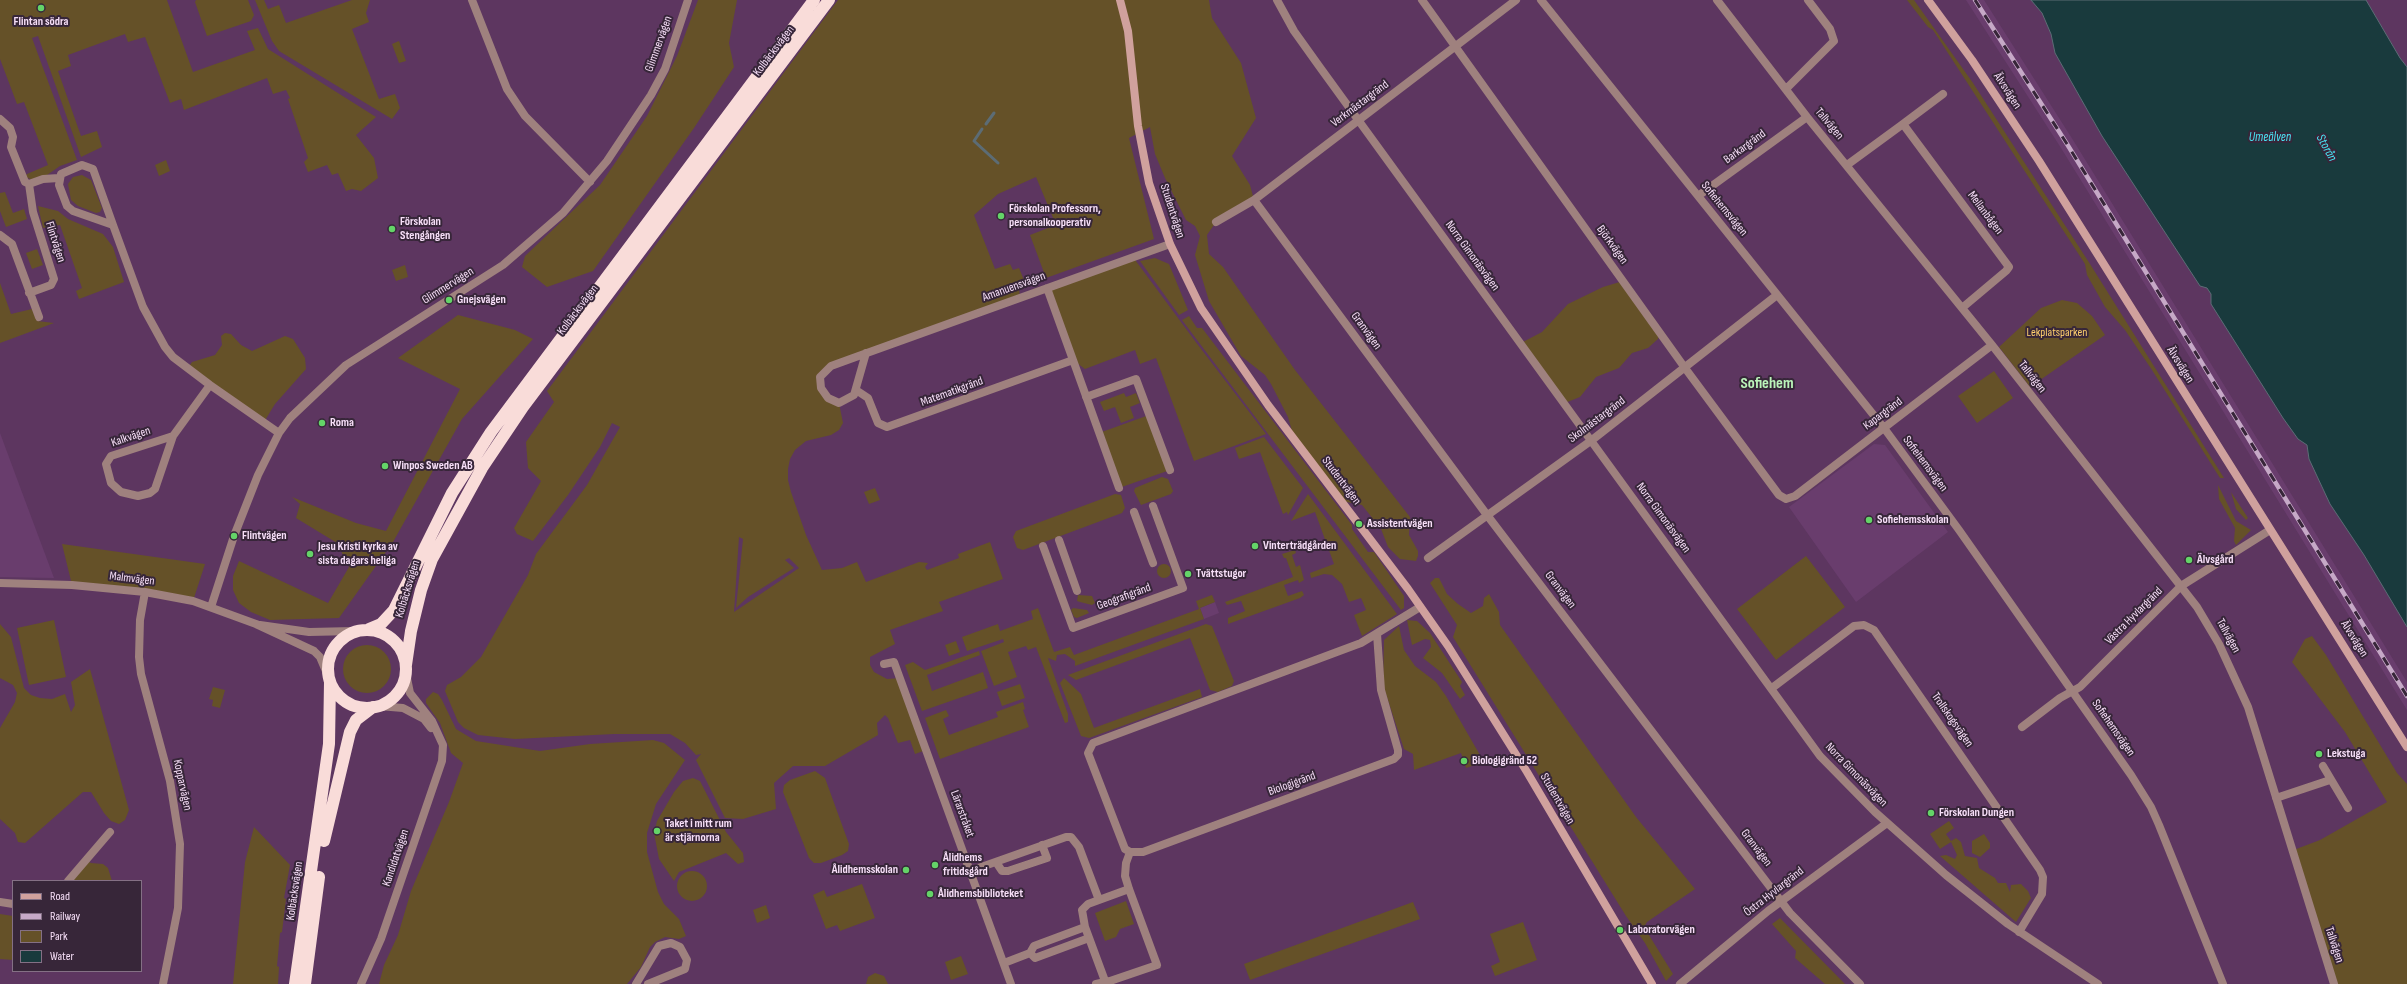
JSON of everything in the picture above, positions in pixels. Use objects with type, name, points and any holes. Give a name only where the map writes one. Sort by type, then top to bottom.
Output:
[{"type":"highway","name":"Kolbäcksvägen","points":[[369,629],[381,624],[394,610],[452,493],[490,432],[814,0]]},
{"type":"highway","name":"Kolbäcksvägen","points":[[406,669],[412,624],[421,590],[432,559],[482,468],[528,400],[829,0]]},
{"type":"highway","points":[[369,629],[391,638],[401,650],[406,669],[397,694],[376,707],[355,706],[347,702],[334,690],[329,679],[331,652],[340,639],[354,631],[369,629]]},
{"type":"highway","name":"Kolbäcksvägen","points":[[295,984],[329,751],[329,679]]},
{"type":"highway","name":"Kolbäcksvägen","points":[[305,984],[325,831],[350,732],[356,720],[376,707]]},
{"type":"street","points":[[479,0],[473,4],[500,74],[516,103],[525,116],[590,182]]},
{"type":"street","name":"Glimmervägen","points":[[211,607],[234,536],[258,475],[279,433],[306,402],[346,365],[503,265],[547,228],[590,182],[632,126],[665,69],[688,0]]},
{"type":"street","name":"Studentvägen","points":[[1120,0],[1128,30],[1142,152],[1170,244],[1201,308],[1232,354],[1420,607],[1527,772],[1652,984]]},
{"type":"street","name":"Norra Gimonäsvägen","points":[[1277,0],[1294,31],[1820,756],[1887,823],[1946,875],[2019,932],[2098,984]]},
{"type":"street","name":"Björkvägen","points":[[1422,0],[1454,47],[1685,368],[1779,495],[1786,499]]},
{"type":"street","name":"Verkmästargränd","points":[[1216,222],[1254,200],[1516,0]]},
{"type":"street","name":"Sofiehemsvägen","points":[[1541,0],[1884,428],[1960,530],[2073,692],[2151,807],[2223,984]]},
{"type":"street","name":"Tallvägen","points":[[1717,0],[1807,117],[1992,345],[2130,523],[2181,586],[2219,644],[2241,688],[2334,984]]},
{"type":"street","points":[[1786,89],[1834,41],[1830,29],[1808,0]]},
{"type":"street","name":"Älvsvägen","points":[[1928,0],[1972,60],[2034,155],[2407,747]]},
{"type":"street","points":[[1847,165],[1942,94]]},
{"type":"street","name":"Barkargränd","points":[[1698,196],[1807,117]]},
{"type":"street","name":"Flintvägen","points":[[0,119],[10,128],[13,137],[11,147],[22,177],[29,184],[33,212],[54,279],[51,285],[29,293]]},
{"type":"street","name":"Mellanbågen","points":[[1903,124],[2009,267],[1962,308]]},
{"type":"street","points":[[29,184],[43,179],[59,178],[62,174],[76,167],[88,166],[93,169],[143,307],[165,348],[173,357],[210,385],[279,433]]},
{"type":"street","points":[[59,178],[67,206],[73,211],[113,225]]},
{"type":"street","name":"Granvägen","points":[[1254,200],[1487,515],[1781,901],[1833,958],[1860,984]]},
{"type":"street","points":[[0,235],[12,244],[38,317]]},
{"type":"street","name":"Amanuensvägen","points":[[856,390],[850,399],[839,403],[833,402],[824,394],[820,376],[831,366],[1170,244]]},
{"type":"street","points":[[1048,288],[1119,488]]},
{"type":"street","name":"Skolmästargränd","points":[[1428,558],[1592,440],[1777,295]]},
{"type":"street","name":"Kapargränd","points":[[1786,499],[1795,496],[1992,345]]},
{"type":"street","points":[[856,390],[866,353]]},
{"type":"street","name":"Matematikgränd","points":[[856,390],[868,398],[878,423],[887,427],[1073,360]]},
{"type":"street","points":[[1086,397],[1136,379],[1170,470]]},
{"type":"street","name":"Kalkvägen","points":[[173,436],[111,456],[106,464],[111,483],[121,492],[126,494],[138,496],[150,493],[158,483],[173,436],[210,385]]},
{"type":"street","name":"Geografigränd","points":[[1043,546],[1073,628],[1183,588],[1152,506]]},
{"type":"street","points":[[1134,512],[1153,563]]},
{"type":"street","name":"Västra Hyvlargränd","points":[[2022,727],[2060,698],[2080,687],[2181,586],[2270,530]]},
{"type":"street","points":[[1059,540],[1078,591]]},
{"type":"street","name":"Malmvägen","points":[[0,583],[72,585],[145,592],[175,597],[211,607],[256,624],[314,651],[320,657],[329,679]]},
{"type":"street","name":"Kopparvägen","points":[[145,592],[140,620],[139,657],[141,674],[170,782],[180,844],[178,908],[162,984]]},
{"type":"street","points":[[1096,984],[1105,981],[1110,982],[1157,965],[1128,889],[1126,870],[1130,852],[1123,844],[1088,753],[1093,743],[1307,664],[1377,634],[1420,607]]},
{"type":"street","name":"Malmvägen","points":[[256,624],[309,632],[354,631]]},
{"type":"street","name":"Trollskogsvägen","points":[[1772,688],[1854,626],[1864,625],[1874,630],[2040,870],[2043,877],[2042,894],[2019,932]]},
{"type":"street","name":"Biologigränd","points":[[1130,852],[1143,852],[1394,759],[1398,755],[1398,750],[1381,690],[1377,634]]},
{"type":"street","name":"Lärarstråket","points":[[884,664],[894,662],[1011,984]]},
{"type":"street","name":"Kandidatvägen","points":[[361,984],[381,939],[442,761],[443,745],[432,721],[410,693],[406,669]]},
{"type":"street","points":[[376,707],[394,706],[413,712],[424,719],[440,738]]},
{"type":"street","points":[[2323,766],[2348,808]]},
{"type":"street","points":[[2276,798],[2330,780]]},
{"type":"street","name":"Östra Hyvlargränd","points":[[1680,984],[1781,901],[1887,823]]},
{"type":"street","points":[[69,880],[110,832]]},
{"type":"street","points":[[970,871],[1066,837],[1075,840],[1099,900]]},
{"type":"street","points":[[996,862],[1002,871],[1047,858],[1042,846]]},
{"type":"street","points":[[1105,981],[1085,927],[1082,910],[1088,904],[1128,889]]},
{"type":"street","points":[[0,902],[12,904]]},
{"type":"street","points":[[1004,963],[1030,953],[1034,946],[1085,927]]},
{"type":"street","points":[[1030,953],[1035,958],[1089,938]]},
{"type":"street","points":[[636,984],[659,946],[671,943],[680,947],[687,960],[686,969],[648,984]]},
{"type":"shaded area","points":[[1966,0],[1984,0],[2073,140],[2407,682],[2407,710],[2061,148]]},
{"type":"shaded area","points":[[0,433],[20,487],[54,578],[0,577]]},
{"type":"shaded area","name":"Sofiehemsskolan","points":[[1874,444],[1885,445],[1948,532],[1856,602],[1789,507]]},
{"type":"shaded area","points":[[1215,602],[1219,613],[1204,619],[1200,608]]},
{"type":"green space","points":[[0,0],[167,0],[193,72],[255,50],[247,31],[258,28],[268,49],[376,117],[356,135],[374,158],[378,178],[361,191],[352,189],[346,191],[338,173],[332,175],[327,165],[308,172],[304,162],[308,158],[288,99],[290,98],[286,90],[273,94],[267,78],[184,110],[181,99],[170,103],[145,37],[128,42],[125,34],[68,55],[71,66],[58,71],[81,136],[97,131],[102,147],[81,157],[38,36],[32,38],[77,160],[60,166],[47,175],[32,180],[25,176],[48,165],[24,102],[17,104],[0,59]]},
{"type":"green space","points":[[196,0],[248,0],[254,15],[251,21],[207,36],[195,2]]},
{"type":"green space","points":[[255,0],[264,0],[268,9],[279,5],[286,23],[352,0],[370,0],[366,13],[369,22],[352,29],[379,99],[395,94],[400,108],[392,119],[279,51],[272,41]]},
{"type":"green space","points":[[698,0],[737,0],[729,43],[734,67],[694,128],[593,271],[547,287],[522,267],[525,256],[600,185],[647,116],[677,56]]},
{"type":"green space","points":[[838,0],[1209,0],[1212,18],[1241,63],[1256,118],[1232,156],[1250,185],[1254,200],[1216,222],[1207,235],[1209,254],[1223,267],[1295,370],[1410,517],[1409,535],[1418,551],[1418,556],[1416,561],[1400,559],[1388,547],[1381,529],[1362,505],[1341,501],[1294,438],[1288,417],[1265,375],[1241,356],[1209,301],[1195,255],[1200,236],[1195,226],[1186,220],[1165,178],[1155,154],[1150,127],[1129,138],[1154,239],[1046,278],[1030,235],[1056,225],[1036,177],[998,194],[974,215],[995,269],[1010,264],[1013,270],[1019,268],[1026,285],[1019,288],[1020,298],[824,371],[821,388],[839,403],[843,423],[839,430],[831,435],[806,441],[795,450],[790,459],[788,469],[788,480],[791,492],[806,535],[822,570],[842,568],[857,562],[866,582],[919,562],[928,563],[925,567],[927,570],[959,558],[958,554],[990,542],[1003,579],[939,602],[943,611],[890,630],[895,644],[870,657],[870,665],[874,672],[887,679],[900,678],[926,750],[915,754],[910,740],[898,743],[888,718],[885,715],[877,723],[878,735],[825,766],[793,766],[774,783],[776,809],[743,819],[725,818],[696,760],[701,754],[696,755],[685,743],[670,734],[614,734],[515,739],[478,735],[464,728],[458,722],[445,691],[447,685],[461,677],[481,657],[528,575],[536,554],[587,485],[620,427],[612,423],[600,447],[568,495],[533,541],[517,534],[514,528],[541,481],[528,468],[526,442],[554,402],[547,391]],"holes":[[[739,537],[743,539],[736,608],[748,597],[794,568],[785,560],[789,558],[799,568],[734,612]]]},
{"type":"green space","points":[[1907,0],[1914,0],[1973,83],[2090,264],[2224,478],[2220,478],[2152,370],[2125,330],[2105,307],[2087,275],[2085,264],[1933,30],[1928,27]]},
{"type":"green space","points":[[399,41],[406,61],[399,63],[392,44]]},
{"type":"green space","points":[[166,160],[170,171],[159,176],[155,165]]},
{"type":"green space","points":[[82,175],[91,180],[102,208],[100,212],[96,213],[78,206],[71,200],[68,184],[73,177]]},
{"type":"green space","points":[[5,192],[13,213],[24,209],[27,219],[6,227],[0,211],[0,193]]},
{"type":"green space","points":[[38,206],[58,211],[68,219],[103,234],[113,247],[124,282],[79,299],[76,291],[82,288],[60,225],[43,228]]},
{"type":"green space","points":[[37,249],[43,265],[32,269],[26,253]]},
{"type":"green space","points":[[1133,257],[1266,434],[1194,461],[1156,358],[1140,364],[1135,350],[1085,369],[1073,360],[1047,288]]},
{"type":"green space","points":[[1155,258],[1169,264],[1188,310],[1179,315],[1140,261]]},
{"type":"green space","points":[[405,265],[408,277],[396,281],[392,270]]},
{"type":"green space","points":[[1623,281],[1660,332],[1658,339],[1648,348],[1632,353],[1619,368],[1596,377],[1580,397],[1565,403],[1521,343],[1542,332],[1568,304],[1603,287]]},
{"type":"green space","points":[[0,283],[11,314],[32,309],[37,321],[54,323],[0,343]]},
{"type":"green space","name":"Lekplatsparken","points":[[2062,300],[2077,303],[2092,316],[2105,335],[2030,387],[1999,347],[2041,308]]},
{"type":"green space","points":[[458,315],[515,330],[533,339],[462,419],[393,542],[339,618],[270,620],[251,612],[239,603],[233,590],[233,576],[239,561],[328,603],[349,567],[337,543],[296,518],[300,504],[292,497],[356,523],[386,531],[460,389],[398,358]]},
{"type":"green space","points":[[1189,316],[1197,328],[1202,328],[1352,525],[1352,529],[1368,552],[1374,552],[1404,596],[1404,608],[1401,610],[1182,320]]},
{"type":"green space","points":[[225,333],[231,334],[241,345],[252,351],[285,336],[293,339],[305,358],[306,369],[275,404],[264,422],[188,368],[192,362],[215,355],[222,345],[221,336]]},
{"type":"green space","points":[[1994,371],[2013,398],[1977,423],[1958,396]]},
{"type":"green space","points":[[1124,393],[1126,397],[1136,393],[1140,403],[1130,407],[1134,418],[1121,423],[1115,407],[1104,411],[1100,402]]},
{"type":"green space","points":[[1149,415],[1170,470],[1119,488],[1099,433]]},
{"type":"green space","points":[[1264,437],[1303,488],[1288,515],[1287,512],[1283,514],[1260,452],[1239,459],[1235,448]]},
{"type":"green space","points":[[1162,477],[1168,479],[1173,491],[1171,494],[1141,505],[1134,491],[1135,488]]},
{"type":"green space","points":[[2218,485],[2236,521],[2251,530],[2236,545],[2234,541],[2235,528],[2219,499]]},
{"type":"green space","points":[[875,488],[880,500],[869,504],[864,492]]},
{"type":"green space","points":[[2231,492],[2248,518],[2246,520],[2236,509]]},
{"type":"green space","points":[[1115,494],[1121,495],[1125,508],[1122,513],[1023,550],[1017,548],[1013,537],[1016,531]]},
{"type":"green space","points":[[1308,494],[1397,614],[1362,636],[1354,615],[1366,610],[1361,598],[1349,602],[1342,584],[1332,575],[1324,574],[1311,578],[1310,573],[1334,564],[1315,512],[1291,521]]},
{"type":"green space","points":[[62,544],[205,564],[193,601],[72,585]]},
{"type":"green space","points":[[1295,550],[1296,553],[1292,555],[1296,567],[1300,565],[1304,580],[1299,583],[1298,580],[1284,585],[1288,596],[1302,591],[1304,595],[1300,598],[1228,624],[1228,618],[1245,611],[1241,601],[1227,605],[1225,602],[1293,577],[1286,558],[1284,558],[1282,554]]},
{"type":"green space","points":[[1806,556],[1845,607],[1776,660],[1737,609]]},
{"type":"green space","points":[[1164,564],[1169,566],[1171,571],[1169,576],[1164,578],[1159,576],[1157,571],[1159,566]]},
{"type":"green space","points":[[1435,578],[1439,578],[1447,594],[1471,613],[1483,606],[1484,598],[1489,594],[1499,612],[1500,625],[1636,817],[1695,889],[1647,922],[1644,927],[1673,974],[1666,981],[1645,943],[1626,916],[1453,637],[1457,625],[1430,583]]},
{"type":"green space","points":[[1078,595],[1092,596],[1095,603],[1092,605],[1077,601]]},
{"type":"green space","points":[[1212,595],[1215,602],[1200,608],[1204,619],[1075,666],[1075,661],[1065,654],[1057,655],[1056,661],[1048,658],[1068,714],[1068,722],[1065,723],[1036,647],[1028,650],[1026,646],[1008,652],[1017,677],[994,686],[981,651],[1004,642],[1003,639],[967,651],[962,637],[998,624],[1000,631],[1033,619],[1031,611],[1038,608],[1054,652],[1070,647],[1074,655],[1199,609],[1196,601]]},
{"type":"green space","points":[[1073,608],[1087,610],[1089,613],[1077,618],[1074,617],[1071,610]]},
{"type":"green space","points":[[54,620],[66,677],[29,685],[17,628]]},
{"type":"green space","points":[[1407,620],[1417,621],[1430,633],[1462,682],[1460,686],[1465,695],[1460,699],[1442,673],[1423,658],[1431,647],[1430,640],[1425,639],[1412,645]]},
{"type":"green space","points":[[0,624],[11,637],[24,688],[31,695],[40,698],[52,699],[65,694],[71,712],[75,705],[71,682],[90,669],[129,810],[125,820],[119,824],[111,821],[104,813],[91,792],[83,792],[25,843],[18,842],[15,833],[0,819],[0,728],[15,702],[17,693],[13,685],[0,678]]},
{"type":"green space","points":[[1206,624],[1212,626],[1234,681],[1232,686],[1218,692],[1210,690],[1190,638],[1076,680],[1068,675]]},
{"type":"green space","points":[[1399,626],[1404,650],[1415,666],[1436,682],[1446,696],[1484,762],[1466,768],[1461,753],[1414,770],[1413,754],[1404,749],[1383,685],[1384,640]]},
{"type":"green space","points":[[2312,636],[2326,655],[2397,773],[2407,784],[2407,984],[2334,984],[2291,851],[2320,840],[2387,802],[2345,732],[2292,662],[2305,639]]},
{"type":"green space","points":[[956,641],[960,652],[949,656],[945,645]]},
{"type":"green space","points":[[362,645],[372,645],[384,652],[391,664],[391,674],[384,686],[372,693],[362,693],[354,689],[347,682],[343,674],[343,664],[347,656],[354,649]]},
{"type":"green space","points":[[979,651],[980,655],[927,675],[932,691],[983,672],[988,688],[922,711],[905,665],[913,662],[925,670]]},
{"type":"green space","points":[[1064,678],[1081,694],[1094,728],[1200,689],[1202,697],[1089,738],[1081,736],[1060,683]]},
{"type":"green space","points":[[1020,684],[1025,698],[1002,706],[997,692]]},
{"type":"green space","points":[[213,687],[225,690],[220,708],[212,706],[213,700],[209,699]]},
{"type":"green space","points":[[433,692],[438,694],[442,700],[456,729],[476,741],[540,751],[590,744],[653,740],[664,743],[685,760],[656,804],[647,833],[647,852],[658,892],[664,904],[679,919],[686,936],[679,939],[665,937],[655,942],[650,947],[641,967],[627,984],[379,984],[384,965],[398,935],[411,891],[449,802],[463,763],[451,753],[440,723],[426,703],[426,699]]},
{"type":"green space","points":[[1023,702],[1025,709],[1023,710],[1029,727],[940,759],[925,718],[946,710],[949,716],[943,719],[949,735],[998,717],[996,712]]},
{"type":"green space","points":[[815,771],[825,778],[849,844],[848,851],[842,855],[821,863],[814,863],[809,858],[783,792],[784,785],[790,780]]},
{"type":"green space","points":[[693,778],[700,781],[726,832],[743,853],[744,862],[738,864],[726,853],[679,872],[674,881],[659,859],[654,833],[657,821],[674,792],[683,781]]},
{"type":"green space","points":[[1949,821],[1954,828],[1946,834],[1951,841],[1956,838],[1961,842],[1965,856],[1977,858],[1979,868],[1995,878],[1998,883],[2006,883],[2010,892],[2011,885],[2021,884],[2028,891],[2031,898],[2016,922],[1940,856],[1946,855],[1955,859],[1957,855],[1951,842],[1940,849],[1930,834]]},
{"type":"green space","points":[[254,827],[290,865],[284,898],[286,899],[282,932],[280,933],[277,966],[279,967],[278,984],[233,984],[245,862]]},
{"type":"green space","points":[[1984,834],[1990,843],[1990,848],[1980,857],[1972,853],[1972,841]]},
{"type":"green space","points":[[86,860],[91,863],[103,864],[108,868],[112,880],[73,880]]},
{"type":"green space","points":[[692,871],[703,875],[707,886],[703,897],[692,901],[681,897],[677,886],[681,875]]},
{"type":"green space","points":[[862,884],[875,918],[840,931],[837,925],[826,929],[813,895],[824,890],[827,897]]},
{"type":"green space","points":[[1126,901],[1134,924],[1120,929],[1116,937],[1105,941],[1095,913]]},
{"type":"green space","points":[[1413,902],[1420,919],[1250,980],[1244,964]]},
{"type":"green space","points":[[766,905],[770,918],[757,923],[753,910]]},
{"type":"green space","points":[[0,914],[12,916],[12,960],[0,959]]},
{"type":"green space","points":[[1780,918],[1845,984],[1825,984],[1795,958],[1796,951],[1772,924]]},
{"type":"green space","points":[[1523,922],[1537,960],[1495,976],[1491,966],[1500,962],[1490,934]]},
{"type":"green space","points":[[961,956],[968,974],[951,980],[945,962]]},
{"type":"green space","points":[[875,973],[884,976],[888,984],[866,984],[868,977]]},
{"type":"water","name":"Umeälven","points":[[2031,0],[2366,0],[2400,58],[2407,67],[2407,627],[2364,555],[2330,504],[2309,459],[2307,445],[2298,439],[2283,418],[2211,304],[2211,294],[2207,288],[2200,286],[2102,136],[2055,53],[2051,34],[2042,13]]},
{"type":"waterway","points":[[986,124],[994,113]]},
{"type":"waterway","points":[[982,129],[974,141],[998,163]]},
{"type":"railway","points":[[1975,0],[2067,144],[2407,696]]},
{"type":"place","name":"Flintan södra","points":[[41,8]]},
{"type":"place","name":"Förskolan Professorn, personalkooperativ","points":[[1001,216]]},
{"type":"place","name":"Förskolan Stengången","points":[[392,229]]},
{"type":"place","name":"Gnejsvägen","points":[[449,300]]},
{"type":"place","name":"Roma","points":[[322,423]]},
{"type":"place","name":"Winpos Sweden AB","points":[[385,466]]},
{"type":"place","name":"Sofiehemsskolan","points":[[1869,520]]},
{"type":"place","name":"Assistentvägen","points":[[1359,524]]},
{"type":"place","name":"Flintvägen","points":[[234,536]]},
{"type":"place","name":"Vinterträdgården","points":[[1255,546]]},
{"type":"place","name":"Jesu Kristi kyrka av sista dagars heliga","points":[[310,554]]},
{"type":"place","name":"Älvsgård","points":[[2189,560]]},
{"type":"place","name":"Tvättstugor","points":[[1188,574]]},
{"type":"place","name":"Lekstuga","points":[[2319,754]]},
{"type":"place","name":"Biologigränd 52","points":[[1464,761]]},
{"type":"place","name":"Förskolan Dungen","points":[[1931,813]]},
{"type":"place","name":"Taket i mitt rum är stjärnorna","points":[[657,831]]},
{"type":"place","name":"Ålidhems fritidsgård","points":[[935,865]]},
{"type":"place","name":"Ålidhemsskolan","points":[[906,870]]},
{"type":"place","name":"Ålidhemsbiblioteket","points":[[930,894]]},
{"type":"place","name":"Laboratorvägen","points":[[1620,930]]},
{"type":"district","name":"Sofiehem","points":[[1767,384]]},
{"type":"water label","name":"Storån","points":[[2326,148]]}]
